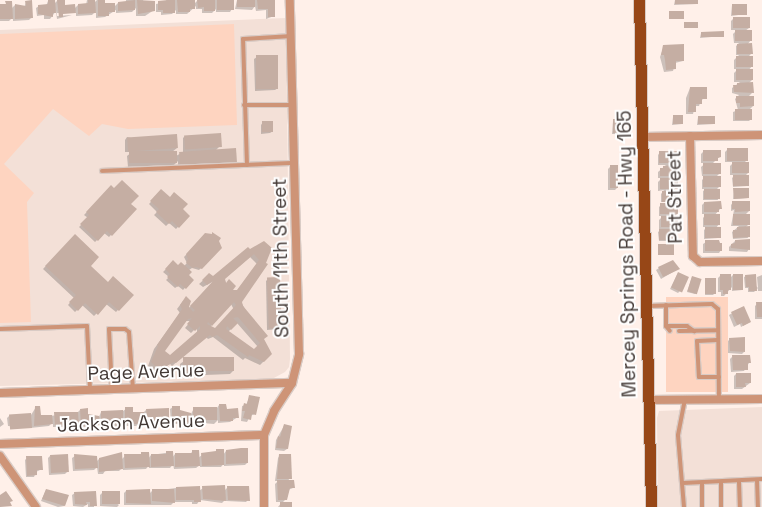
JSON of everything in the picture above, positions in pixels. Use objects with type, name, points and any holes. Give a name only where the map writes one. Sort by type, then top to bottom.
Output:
[{"type":"main road","name":"Mercey Springs Road - Hwy 165","points":[[639,0],[651,507]]},
{"type":"street","name":"South 11th Street","points":[[264,507],[264,435],[274,411],[292,383],[299,354],[290,0]]},
{"type":"street","points":[[642,137],[762,134]]},
{"type":"street","name":"Pat Street","points":[[690,136],[693,256],[700,262],[762,261]]},
{"type":"street","name":"Page Avenue","points":[[0,393],[292,383]]},
{"type":"street","points":[[648,400],[762,399]]},
{"type":"street","name":"Jackson Avenue","points":[[0,444],[264,435]]},
{"type":"street","points":[[0,456],[36,507]]},
{"type":"lane","points":[[247,165],[243,39],[292,36]]},
{"type":"lane","points":[[244,105],[294,105]]},
{"type":"lane","points":[[102,172],[295,163]]},
{"type":"lane","points":[[646,306],[712,304],[718,309],[719,400]]},
{"type":"lane","points":[[666,305],[666,326],[670,331]]},
{"type":"lane","points":[[0,329],[87,326],[90,390]]},
{"type":"lane","points":[[666,326],[686,326],[694,331]]},
{"type":"lane","points":[[112,389],[109,329],[125,329],[129,332],[133,388]]},
{"type":"lane","points":[[679,331],[718,330]]},
{"type":"lane","points":[[718,340],[698,341],[699,378],[719,377]]},
{"type":"lane","points":[[684,507],[678,435],[685,400]]},
{"type":"lane","points":[[757,480],[758,507]]},
{"type":"lane","points":[[683,483],[762,480]]},
{"type":"lane","points":[[739,482],[740,507]]},
{"type":"lane","points":[[702,483],[702,507]]},
{"type":"lane","points":[[721,483],[721,507]]},
{"type":"shaded area","points":[[286,18],[289,367],[285,372],[272,379],[0,386],[0,30]]},
{"type":"shaded area","points":[[234,24],[237,125],[128,129],[102,124],[89,136],[53,109],[4,164],[34,193],[27,202],[31,322],[0,323],[0,34]]},
{"type":"shaded area","points":[[666,297],[728,297],[728,392],[666,392]]},
{"type":"shaded area","points":[[762,407],[762,507],[658,507],[657,418],[659,411]]},
{"type":"building","points":[[32,0],[33,18],[15,19],[15,4],[26,6],[25,1]]},
{"type":"building","points":[[48,0],[55,0],[56,13],[53,13],[53,17],[38,14],[38,5],[48,4]]},
{"type":"building","points":[[57,0],[65,0],[65,5],[75,4],[76,13],[63,14],[63,17],[59,17]]},
{"type":"building","points":[[88,0],[95,0],[96,13],[78,14],[78,4],[88,3]]},
{"type":"building","points":[[98,0],[105,0],[105,3],[115,3],[115,12],[109,12],[109,16],[98,16]]},
{"type":"building","points":[[135,0],[135,10],[118,11],[118,2]]},
{"type":"building","points":[[137,0],[155,1],[155,11],[138,14]]},
{"type":"building","points":[[175,0],[175,13],[163,13],[163,10],[158,10],[158,1]]},
{"type":"building","points":[[177,0],[195,0],[195,9],[190,9],[190,12],[178,12]]},
{"type":"building","points":[[197,0],[215,0],[215,11],[204,11],[204,7],[198,8]]},
{"type":"building","points":[[217,0],[234,0],[234,10],[217,10]]},
{"type":"building","points":[[237,0],[255,0],[255,7],[237,7]]},
{"type":"building","points":[[257,0],[275,0],[275,17],[268,17],[268,9],[258,9]]},
{"type":"building","points":[[675,0],[698,0],[698,4],[675,4]]},
{"type":"building","points":[[5,1],[12,1],[13,19],[0,19],[0,4],[6,4]]},
{"type":"building","points":[[732,4],[747,4],[747,15],[732,15]]},
{"type":"building","points":[[669,11],[684,11],[684,19],[669,19]]},
{"type":"building","points":[[733,17],[750,17],[750,28],[733,28]]},
{"type":"building","points":[[684,22],[698,22],[698,28],[684,28]]},
{"type":"building","points":[[735,30],[752,30],[752,41],[735,41]]},
{"type":"building","points":[[724,31],[724,37],[701,37],[701,32]]},
{"type":"building","points":[[752,43],[753,54],[737,54],[737,44]]},
{"type":"building","points":[[684,44],[684,61],[676,61],[676,69],[666,70],[664,55],[661,55],[663,45]]},
{"type":"building","points":[[256,55],[278,55],[278,89],[256,89]]},
{"type":"building","points":[[736,56],[753,56],[753,67],[736,67]]},
{"type":"building","points":[[736,69],[753,69],[753,80],[736,80]]},
{"type":"building","points":[[753,82],[754,93],[734,92],[733,85]]},
{"type":"building","points":[[690,87],[707,87],[707,99],[702,99],[702,104],[696,104],[696,112],[688,112]]},
{"type":"building","points":[[736,96],[754,96],[754,106],[740,107],[740,103],[736,103]]},
{"type":"building","points":[[735,109],[752,109],[752,120],[735,120]]},
{"type":"building","points":[[673,115],[683,115],[683,124],[673,124]]},
{"type":"building","points":[[698,116],[715,116],[715,124],[698,124]]},
{"type":"building","points":[[613,119],[621,119],[621,133],[613,133]]},
{"type":"building","points":[[262,121],[273,121],[273,132],[262,132]]},
{"type":"building","points":[[221,133],[222,147],[185,150],[184,136]]},
{"type":"building","points":[[177,134],[178,148],[128,151],[127,137]]},
{"type":"building","points":[[236,148],[237,162],[180,166],[179,152]]},
{"type":"building","points":[[727,148],[748,148],[748,161],[727,161]]},
{"type":"building","points":[[703,150],[721,150],[721,157],[718,158],[718,161],[703,161]]},
{"type":"building","points":[[129,151],[177,151],[177,163],[129,163]]},
{"type":"building","points":[[659,151],[677,151],[677,163],[659,163]]},
{"type":"building","points":[[732,162],[749,162],[749,173],[732,173]]},
{"type":"building","points":[[703,163],[721,163],[721,174],[703,174]]},
{"type":"building","points":[[610,165],[618,165],[618,188],[610,188]]},
{"type":"building","points":[[677,165],[678,176],[660,176],[660,168],[663,168],[663,166]]},
{"type":"building","points":[[733,175],[749,175],[749,186],[733,186]]},
{"type":"building","points":[[703,176],[721,176],[721,187],[703,187]]},
{"type":"building","points":[[660,178],[678,178],[678,189],[660,189]]},
{"type":"building","points":[[122,180],[139,196],[131,204],[137,209],[112,236],[107,231],[98,241],[80,224],[89,215],[86,212],[111,185],[114,188]]},
{"type":"building","points":[[733,188],[749,188],[749,198],[734,199]]},
{"type":"building","points":[[161,189],[170,197],[174,192],[188,204],[183,209],[190,216],[179,228],[172,221],[169,224],[156,212],[159,209],[150,201]]},
{"type":"building","points":[[704,189],[720,189],[720,199],[704,199]]},
{"type":"building","points":[[662,191],[678,191],[678,202],[662,202]]},
{"type":"building","points":[[721,201],[722,209],[719,209],[719,212],[704,212],[704,202]]},
{"type":"building","points":[[732,201],[750,201],[750,211],[735,212],[735,209],[732,209]]},
{"type":"building","points":[[660,203],[678,203],[678,214],[660,214]]},
{"type":"building","points":[[704,214],[720,214],[720,225],[704,225]]},
{"type":"building","points":[[733,214],[750,214],[750,225],[733,225]]},
{"type":"building","points":[[661,216],[678,216],[678,227],[661,227]]},
{"type":"building","points":[[750,226],[750,237],[733,238],[733,230],[737,230],[737,227]]},
{"type":"building","points":[[705,227],[721,227],[721,238],[705,238]]},
{"type":"building","points":[[659,229],[675,229],[675,240],[659,240]]},
{"type":"building","points":[[212,232],[221,238],[219,241],[222,248],[202,269],[193,268],[186,263],[188,259],[186,254],[205,233],[212,234]]},
{"type":"building","points":[[75,234],[99,257],[91,266],[108,282],[113,276],[134,295],[119,311],[109,302],[98,315],[85,303],[78,311],[69,302],[76,295],[45,266]]},
{"type":"building","points":[[750,239],[750,250],[731,248],[731,244],[735,243],[735,240]]},
{"type":"building","points":[[705,240],[719,240],[722,243],[722,251],[705,251]]},
{"type":"building","points":[[264,241],[272,248],[266,263],[268,264],[242,302],[243,306],[268,336],[264,339],[272,354],[264,362],[249,355],[248,357],[217,335],[212,337],[210,335],[176,363],[174,362],[159,370],[151,362],[157,345],[182,309],[180,305],[186,296],[191,301],[189,307],[193,312],[195,310],[190,306],[213,281],[207,285],[202,280],[209,273],[213,276],[248,247],[250,249]],"holes":[[[254,254],[259,260],[237,290],[233,290],[236,286],[229,279],[226,283],[225,279]],[[234,302],[236,305],[215,328],[207,324],[208,322],[212,326]],[[238,317],[260,343],[254,349],[226,329],[227,326],[231,330],[238,323],[233,318]],[[192,318],[187,324],[195,331],[200,326],[200,329],[170,355],[165,351],[188,319]]]},
{"type":"building","points":[[658,244],[674,244],[674,255],[658,255]]},
{"type":"building","points":[[173,260],[178,265],[181,262],[192,272],[189,275],[194,280],[186,289],[180,284],[178,287],[167,277],[170,274],[165,269]]},
{"type":"building","points":[[673,260],[680,269],[663,277],[658,267]]},
{"type":"building","points":[[678,272],[689,277],[682,292],[671,288]]},
{"type":"building","points":[[720,274],[731,274],[731,290],[728,290],[728,294],[723,294],[723,290],[720,290]]},
{"type":"building","points":[[733,274],[743,274],[743,290],[733,290]]},
{"type":"building","points":[[756,274],[757,291],[749,291],[749,287],[746,287],[745,275]]},
{"type":"building","points":[[692,276],[702,279],[697,294],[687,291]]},
{"type":"building","points":[[267,277],[280,277],[282,328],[269,328]]},
{"type":"building","points":[[705,278],[716,278],[716,294],[705,294]]},
{"type":"building","points":[[756,302],[762,302],[762,317],[757,317]]},
{"type":"building","points":[[744,306],[751,322],[743,326],[742,323],[737,325],[731,312]]},
{"type":"building","points":[[745,337],[745,352],[730,351],[729,338]]},
{"type":"building","points":[[732,355],[750,355],[751,363],[748,363],[748,370],[733,370]]},
{"type":"building","points":[[183,357],[234,357],[234,371],[183,371]]},
{"type":"building","points":[[736,373],[751,373],[751,383],[745,383],[746,387],[736,387]]},
{"type":"building","points":[[249,395],[260,397],[256,415],[252,414],[251,420],[243,418],[245,411],[242,411],[244,403],[247,404]]},
{"type":"building","points":[[219,404],[226,404],[227,409],[238,408],[239,418],[233,418],[233,421],[220,421]]},
{"type":"building","points":[[35,406],[40,406],[41,415],[52,415],[53,424],[34,426]]},
{"type":"building","points":[[172,406],[180,406],[180,410],[191,413],[191,422],[172,423]]},
{"type":"building","points":[[125,407],[133,407],[133,412],[144,412],[145,421],[139,421],[139,424],[125,424]]},
{"type":"building","points":[[193,407],[217,407],[217,420],[193,420]]},
{"type":"building","points":[[88,408],[88,414],[99,416],[100,425],[81,426],[80,409]]},
{"type":"building","points":[[169,408],[169,424],[147,421],[146,409]]},
{"type":"building","points":[[123,410],[123,425],[101,423],[101,411]]},
{"type":"building","points":[[54,412],[78,412],[79,427],[55,426]]},
{"type":"building","points":[[31,413],[32,428],[10,429],[9,415]]},
{"type":"building","points":[[284,424],[292,426],[288,449],[276,448],[278,436],[280,437]]},
{"type":"building","points":[[248,448],[248,463],[226,464],[226,450]]},
{"type":"building","points":[[216,449],[224,449],[224,465],[202,466],[201,453],[216,451]]},
{"type":"building","points":[[192,450],[199,450],[200,466],[175,467],[175,453],[192,453]]},
{"type":"building","points":[[166,451],[173,451],[174,466],[151,467],[151,454],[166,454]]},
{"type":"building","points":[[122,452],[123,469],[99,472],[99,458]]},
{"type":"building","points":[[141,452],[149,452],[150,467],[125,468],[124,454],[141,454]]},
{"type":"building","points":[[68,454],[69,472],[51,473],[50,455]]},
{"type":"building","points":[[74,454],[97,456],[98,468],[75,469]]},
{"type":"building","points":[[279,454],[291,454],[292,479],[277,479]]},
{"type":"building","points":[[26,456],[42,456],[43,470],[37,470],[37,475],[27,476]]},
{"type":"building","points":[[277,480],[294,480],[295,488],[290,488],[287,500],[278,500]]},
{"type":"building","points":[[225,485],[226,501],[203,499],[202,486]]},
{"type":"building","points":[[200,486],[201,502],[176,500],[176,487]]},
{"type":"building","points":[[227,486],[249,486],[250,501],[228,500]]},
{"type":"building","points":[[46,489],[69,495],[65,506],[42,499]]},
{"type":"building","points":[[150,489],[151,504],[126,503],[126,490]]},
{"type":"building","points":[[152,489],[174,489],[175,503],[152,501]]},
{"type":"building","points":[[6,491],[13,501],[10,502],[12,506],[0,507],[0,495]]},
{"type":"building","points":[[96,491],[97,506],[90,506],[90,502],[86,502],[87,505],[75,504],[74,492]]},
{"type":"building","points":[[102,491],[120,491],[120,504],[102,504]]},
{"type":"building","points":[[280,502],[292,502],[292,507],[280,507]]}]
